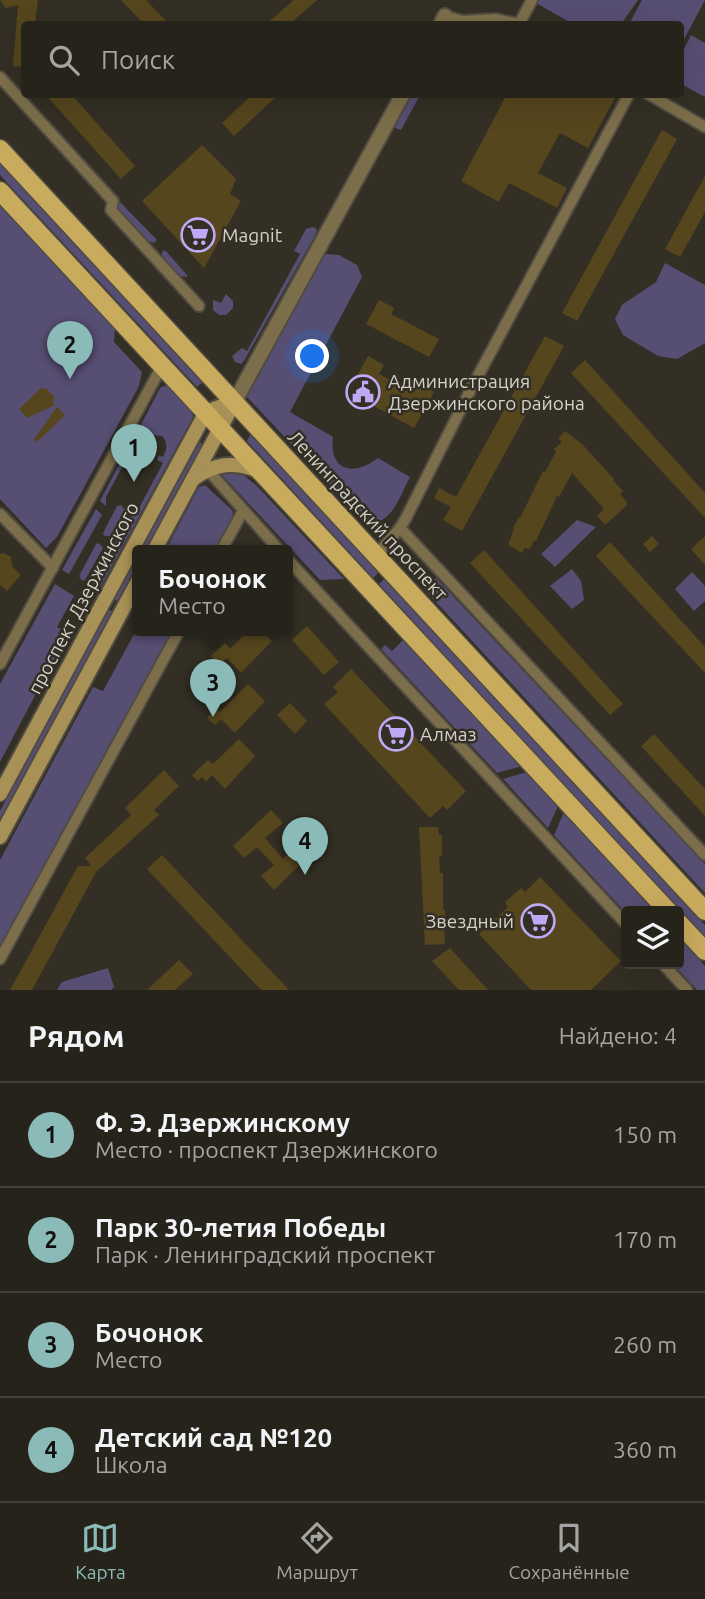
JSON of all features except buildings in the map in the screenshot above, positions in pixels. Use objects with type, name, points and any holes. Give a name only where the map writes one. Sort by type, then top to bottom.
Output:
[{"type":"main road","name":"Ленинградский проспект","points":[[0,149],[705,911]]},
{"type":"main road","points":[[0,191],[663,906]]},
{"type":"main road","points":[[206,412],[235,401]]},
{"type":"main road","points":[[157,545],[235,401]]},
{"type":"main road","name":"проспект Дзержинского","points":[[134,545],[206,412]]},
{"type":"main road","points":[[192,480],[207,469],[227,464],[244,465],[261,472]]},
{"type":"main road","name":"проспект Дзержинского","points":[[0,794],[132,549]]},
{"type":"main road","name":"проспект Дзержинского","points":[[0,836],[132,592]]},
{"type":"main road","points":[[684,928],[705,951]]},
{"type":"street","points":[[521,21],[532,0]]},
{"type":"street","points":[[443,20],[505,21]]},
{"type":"street","points":[[0,77],[113,201],[111,210],[200,306]]},
{"type":"street","points":[[235,401],[401,98]]},
{"type":"street","points":[[376,555],[400,527],[627,98]]},
{"type":"street","points":[[655,98],[705,127]]},
{"type":"street","points":[[0,664],[162,366]]},
{"type":"street","points":[[207,469],[274,545]]},
{"type":"street","points":[[225,545],[243,511]]},
{"type":"street","points":[[0,514],[52,568]]},
{"type":"street","points":[[400,527],[705,855]]},
{"type":"street","points":[[293,565],[621,919]]},
{"type":"street","points":[[0,959],[176,636]]},
{"type":"street","points":[[668,969],[687,990]]},
{"type":"shaded area","points":[[537,0],[638,0],[623,21],[568,21],[536,3]]},
{"type":"shaded area","points":[[642,0],[705,0],[684,39],[684,21],[631,21]]},
{"type":"shaded area","points":[[691,35],[705,43],[705,97],[684,86],[684,49]]},
{"type":"shaded area","points":[[409,98],[418,98],[401,130],[393,127]]},
{"type":"shaded area","points":[[0,163],[203,382],[197,387],[0,175]]},
{"type":"shaded area","points":[[117,199],[157,240],[154,243],[142,237],[124,219]]},
{"type":"shaded area","points":[[0,202],[115,327],[114,342],[142,372],[139,386],[57,537],[46,548],[0,499]]},
{"type":"shaded area","points":[[306,229],[317,229],[316,234],[244,361],[241,364],[235,362],[232,356],[242,348],[247,351],[300,254],[294,251]]},
{"type":"shaded area","points":[[165,250],[187,277],[178,276],[162,259],[162,252]]},
{"type":"shaded area","points":[[326,254],[339,255],[357,265],[362,277],[290,412],[333,437],[335,457],[339,464],[352,469],[360,468],[378,458],[410,477],[392,511],[386,518],[378,521],[360,517],[246,396],[318,260]]},
{"type":"shaded area","points":[[665,263],[705,285],[705,343],[677,359],[658,356],[623,335],[615,319],[622,305],[656,282]]},
{"type":"shaded area","points":[[226,294],[233,301],[233,308],[226,315],[219,315],[213,310],[213,300],[221,303]]},
{"type":"shaded area","points":[[166,385],[184,398],[193,417],[99,590],[92,586],[129,517],[139,514],[139,508],[163,463],[157,460],[159,455],[163,457],[166,449],[162,436],[151,435],[143,445],[143,452],[130,446],[160,388]]},
{"type":"shaded area","points":[[250,435],[254,435],[379,572],[373,578],[247,441]]},
{"type":"shaded area","points":[[200,442],[203,445],[148,545],[143,545]]},
{"type":"shaded area","points":[[123,457],[126,460],[106,497],[106,506],[100,501]]},
{"type":"shaded area","points":[[221,474],[243,475],[256,485],[344,579],[320,580],[293,551],[293,545],[287,545]]},
{"type":"shaded area","points":[[205,485],[233,511],[232,519],[218,545],[168,545],[199,487]]},
{"type":"shaded area","points":[[121,505],[125,510],[110,536],[104,536],[103,533],[117,506]]},
{"type":"shaded area","points":[[96,509],[102,515],[69,574],[62,570]]},
{"type":"shaded area","points":[[577,520],[596,527],[555,567],[541,554]]},
{"type":"shaded area","points":[[99,543],[103,548],[82,581],[79,576]]},
{"type":"shaded area","points":[[132,566],[132,575],[117,601],[114,599]]},
{"type":"shaded area","points":[[572,569],[581,581],[584,600],[572,609],[550,586]]},
{"type":"shaded area","points":[[692,572],[705,586],[705,601],[694,611],[675,589]]},
{"type":"shaded area","points":[[436,578],[705,864],[705,893],[425,590]]},
{"type":"shaded area","points":[[384,579],[705,925],[705,938],[684,915],[684,906],[676,906],[379,584]]},
{"type":"shaded area","points":[[55,584],[74,596],[57,627],[68,633],[0,762],[0,684]]},
{"type":"shaded area","points":[[109,609],[112,612],[0,820],[0,811]]},
{"type":"shaded area","points":[[133,636],[169,636],[0,946],[0,860],[93,687],[103,691]]},
{"type":"shaded area","points":[[404,639],[522,766],[497,773],[381,649],[385,645],[392,651]]},
{"type":"shaded area","points":[[527,772],[558,806],[548,828],[503,779]]},
{"type":"shaded area","points":[[564,812],[650,906],[621,908],[554,835]]},
{"type":"shaded area","points":[[684,943],[705,966],[705,990],[697,990],[678,969],[684,969]]},
{"type":"shaded area","points":[[108,968],[114,987],[111,990],[57,990],[62,982]]},
{"type":"place","name":"Magnit","points":[[198,235]]},
{"type":"place","name":"Парк 30-летия Победы","points":[[70,379]]},
{"type":"place","name":"Администрация Дзержинского района","points":[[363,392]]},
{"type":"place","name":"Ф. Э. Дзержинскому","points":[[134,482]]},
{"type":"place","name":"Бочонок","points":[[213,717]]},
{"type":"place","name":"Алмаз","points":[[396,734]]},
{"type":"place","name":"Детский сад №120","points":[[305,875]]},
{"type":"place","name":"Звездный","points":[[538,921]]}]
